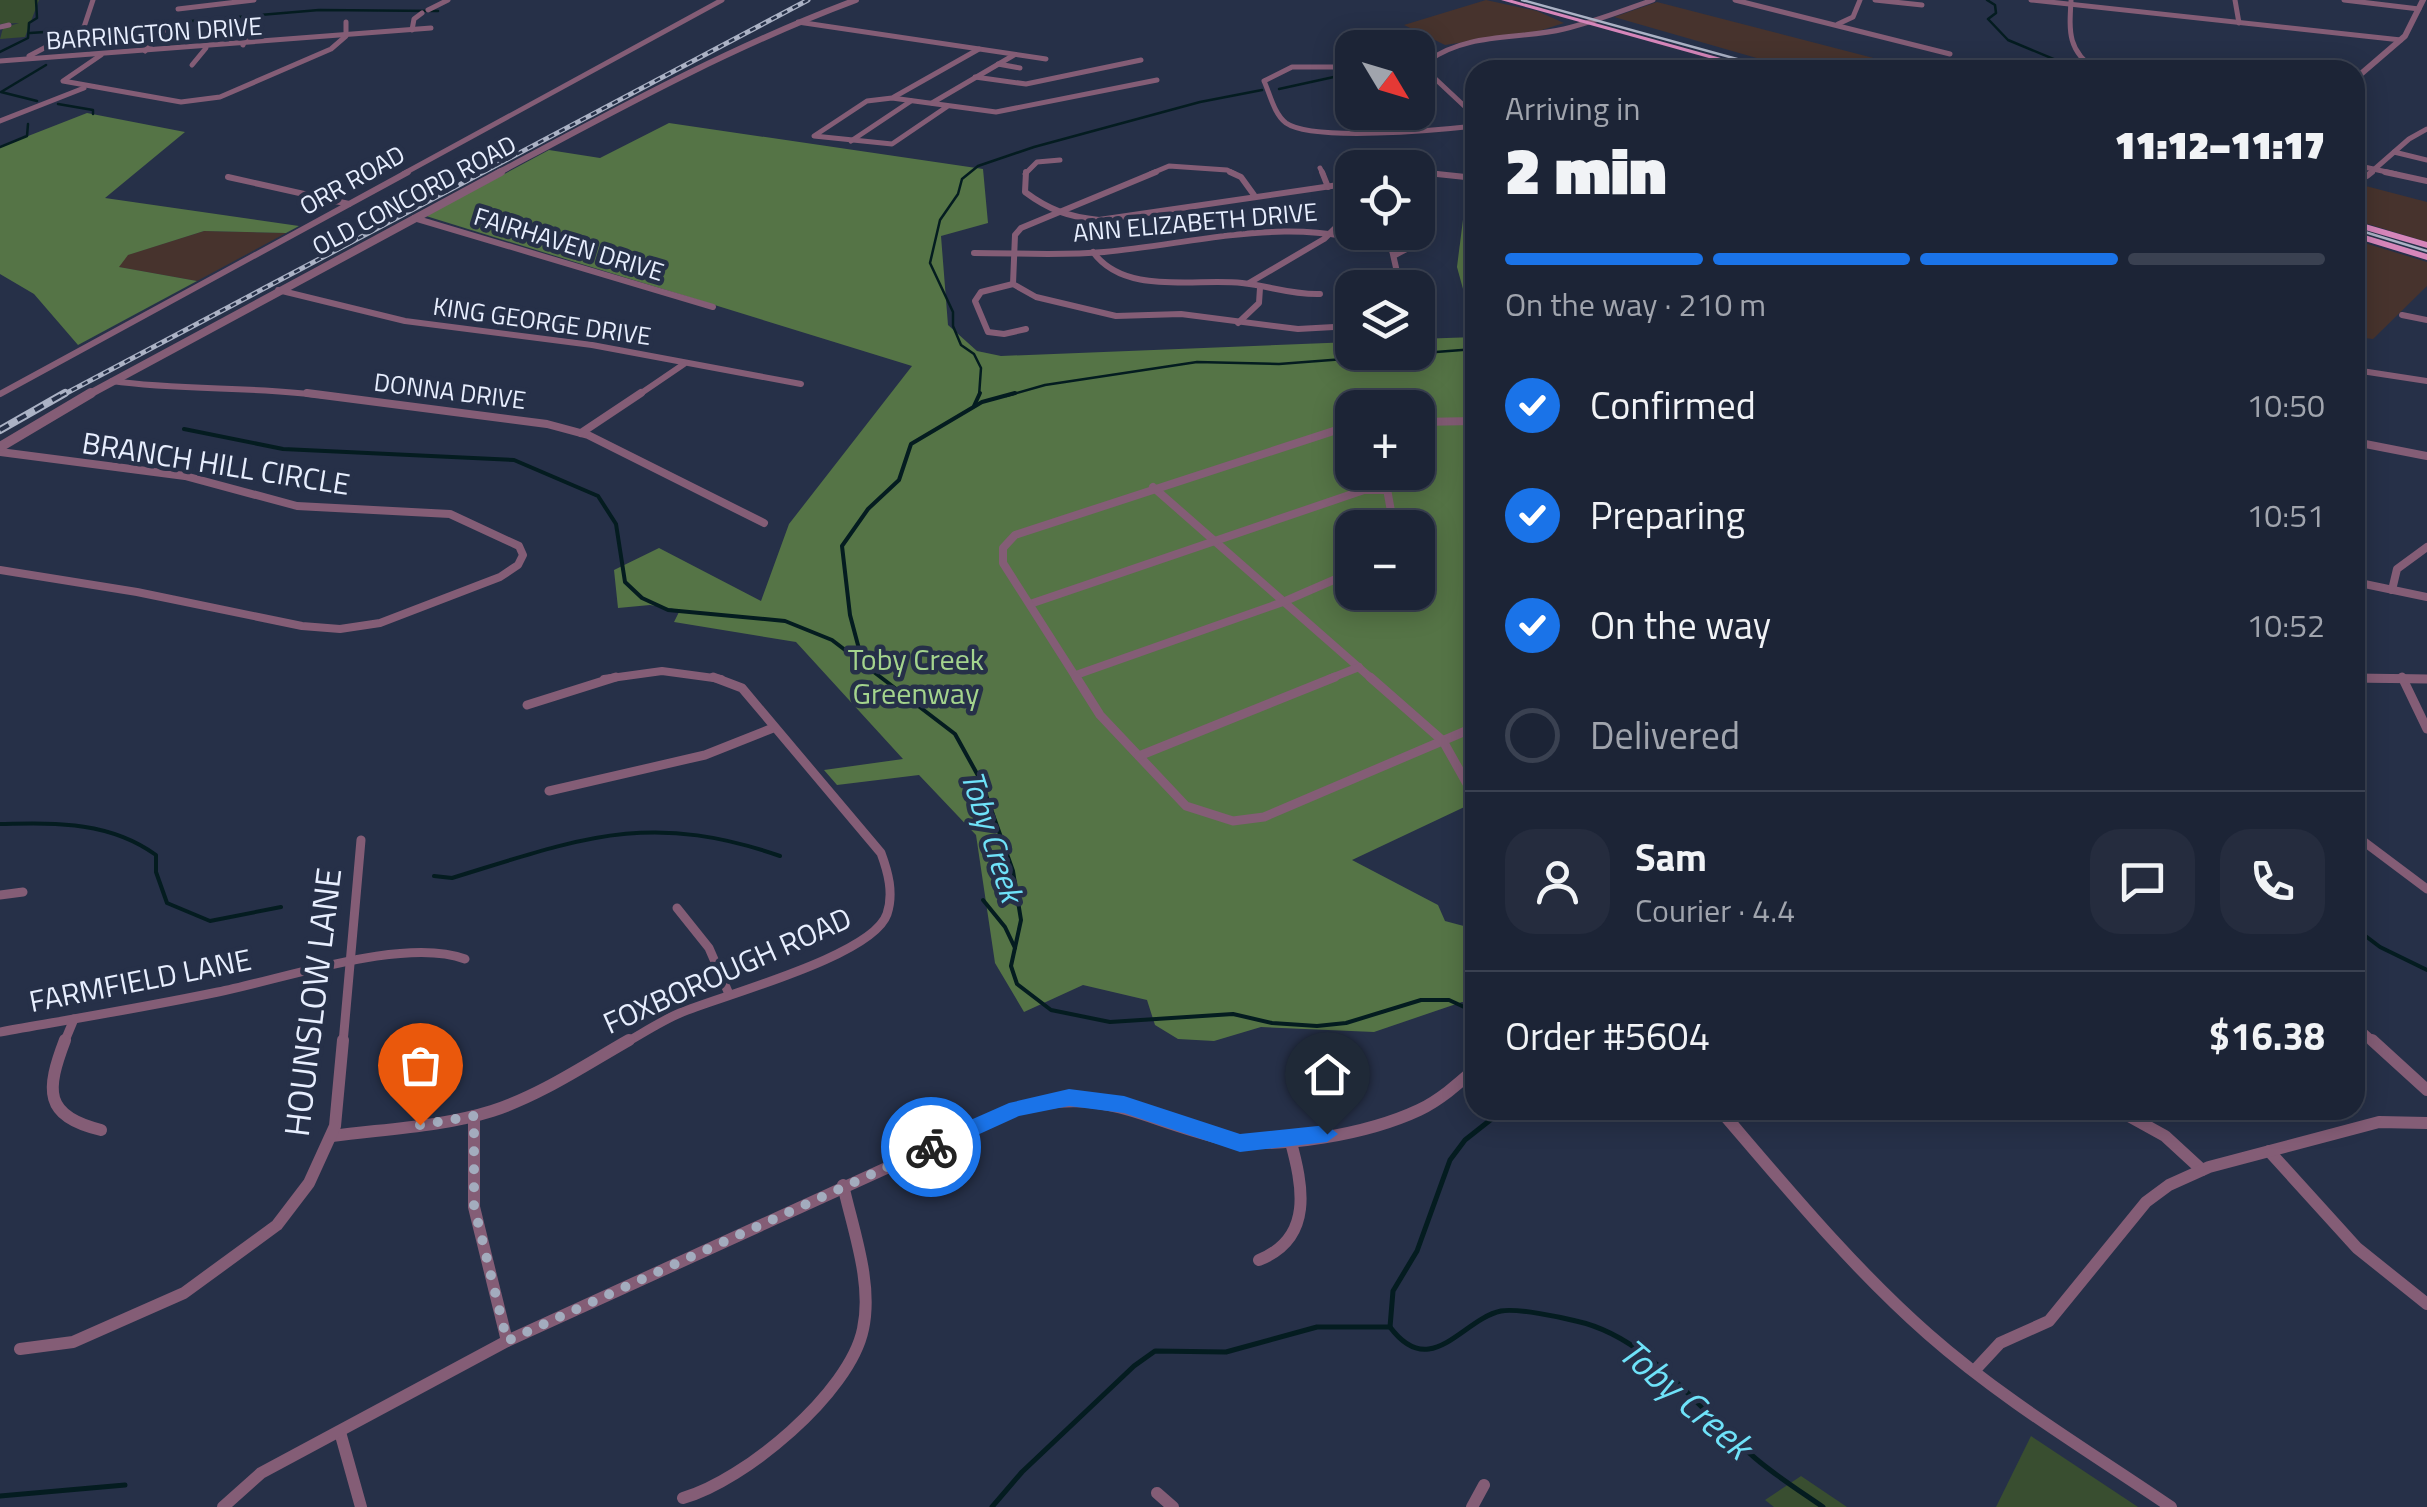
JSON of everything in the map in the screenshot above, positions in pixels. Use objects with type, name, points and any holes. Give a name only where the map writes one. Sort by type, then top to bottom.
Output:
[{"type":"main road","points":[[1504,0],[1723,60]]},
{"type":"main road","points":[[1534,0],[1752,60]]},
{"type":"main road","points":[[2365,227],[2427,245]]},
{"type":"main road","points":[[2365,238],[2427,258]]},
{"type":"street","points":[[0,70],[81,29],[93,0]]},
{"type":"street","points":[[144,52],[171,23],[182,0]]},
{"type":"street","points":[[178,9],[254,0]]},
{"type":"street","points":[[436,0],[448,0]]},
{"type":"street","points":[[412,30],[414,20],[448,0]]},
{"type":"street","name":"ORR ROAD","points":[[0,394],[722,0]]},
{"type":"street","name":"OLD CONCORD ROAD","points":[[0,450],[110,380],[726,52],[856,0]]},
{"type":"street","points":[[1435,54],[1452,46],[1545,33],[1653,0]]},
{"type":"street","points":[[1735,0],[1950,54]]},
{"type":"street","points":[[1836,25],[1853,16],[1860,0]]},
{"type":"street","points":[[1875,0],[1922,6]]},
{"type":"street","points":[[2031,0],[2401,40]]},
{"type":"street","points":[[2234,0],[2239,22]]},
{"type":"street","points":[[2344,0],[2419,9]]},
{"type":"street","points":[[2365,71],[2412,28],[2423,0]]},
{"type":"street","points":[[2071,2],[2069,45],[2082,60]]},
{"type":"street","points":[[102,54],[63,80],[182,102],[205,101],[323,52],[346,36],[346,22]]},
{"type":"street","points":[[795,22],[1046,60]]},
{"type":"street","points":[[0,27],[9,26]]},
{"type":"street","points":[[243,45],[250,27]]},
{"type":"street","name":"BARRINGTON DRIVE","points":[[0,60],[206,48],[431,28]]},
{"type":"street","points":[[192,65],[206,48]]},
{"type":"street","points":[[892,98],[979,49]]},
{"type":"street","points":[[932,103],[1014,54]]},
{"type":"street","points":[[976,77],[1026,84],[1141,60]]},
{"type":"street","points":[[998,64],[1020,68]]},
{"type":"street","points":[[1335,67],[1286,69],[1269,74],[1264,81],[1282,120],[1301,129],[1388,130]]},
{"type":"street","points":[[948,106],[896,143],[814,134],[872,99],[892,98],[996,112],[1157,80]]},
{"type":"street","points":[[1435,80],[1465,107]]},
{"type":"street","points":[[0,120],[86,87]]},
{"type":"street","points":[[851,141],[910,101]]},
{"type":"street","points":[[1435,128],[1465,126]]},
{"type":"street","points":[[2367,176],[2427,128]]},
{"type":"street","points":[[2394,152],[2427,160]]},
{"type":"street","points":[[1060,160],[1046,158],[1030,164],[1022,187],[1034,200],[1086,219],[1117,221],[1254,194],[1335,186]]},
{"type":"street","name":"ANN ELIZABETH DRIVE","points":[[1013,253],[1015,234],[1021,228],[1169,166],[1227,170],[1241,177],[1254,194]]},
{"type":"street","points":[[1320,168],[1328,187]]},
{"type":"street","points":[[2365,168],[2427,181]]},
{"type":"street","points":[[1435,174],[1465,177]]},
{"type":"street","points":[[228,177],[348,204]]},
{"type":"street","name":"FAIRHAVEN DRIVE","points":[[414,218],[713,307]]},
{"type":"street","points":[[1249,283],[1333,231]]},
{"type":"street","name":"ANN ELIZABETH DRIVE","points":[[974,253],[1093,252],[1239,236],[1333,231],[1365,238],[1395,255]]},
{"type":"street","points":[[1397,270],[1395,255],[1405,250]]},
{"type":"street","points":[[1093,252],[1097,264],[1104,269],[1136,278],[1249,283],[1260,288],[1320,294]]},
{"type":"street","points":[[1013,253],[1013,284]]},
{"type":"street","points":[[1026,329],[1004,334],[988,332],[974,301],[986,290],[1013,284],[1028,294],[1106,315],[1187,314],[1310,330],[1335,328]]},
{"type":"street","points":[[1238,323],[1259,304],[1260,288]]},
{"type":"street","name":"KING GEORGE DRIVE","points":[[278,290],[404,322],[592,345],[801,384]]},
{"type":"street","points":[[2402,315],[2427,320]]},
{"type":"street","points":[[580,433],[684,364]]},
{"type":"street","points":[[2365,372],[2427,381]]},
{"type":"street","name":"DONNA DRIVE","points":[[110,380],[168,389],[283,390],[538,422],[580,433],[764,523]]},
{"type":"street","points":[[1435,422],[1465,422]]},
{"type":"street","points":[[1335,430],[1015,534],[1003,548],[1003,563],[1100,714],[1186,806],[1233,822],[1264,817],[1465,731]]},
{"type":"street","points":[[2365,444],[2427,456]]},
{"type":"street","name":"BRANCH HILL CIRCLE","points":[[0,450],[185,476],[297,506],[450,514],[519,546],[523,555],[518,565],[500,577],[380,623],[340,629],[302,626],[137,592],[0,570]]},
{"type":"street","points":[[1153,487],[1443,741],[1465,780]]},
{"type":"street","points":[[1030,604],[1364,490]]},
{"type":"street","points":[[1387,490],[1391,510]]},
{"type":"street","points":[[2392,590],[2397,569],[2427,548]]},
{"type":"street","points":[[1076,675],[1283,602],[1335,579]]},
{"type":"street","points":[[2365,584],[2427,596]]},
{"type":"street","points":[[1139,756],[1359,668]]},
{"type":"street","name":"FOXBOROUGH ROAD","points":[[332,1136],[474,1116],[520,1100],[640,1032],[859,944],[882,924],[889,907],[890,877],[880,853],[742,688],[722,679],[676,673],[608,676],[527,705]]},
{"type":"street","points":[[2402,677],[2427,730]]},
{"type":"street","points":[[2365,678],[2427,680]]},
{"type":"street","points":[[549,792],[705,755],[773,728]]},
{"type":"street","name":"HOUNSLOW LANE","points":[[20,1349],[73,1342],[184,1292],[232,1262],[294,1205],[323,1160],[332,1136],[352,963],[361,840]]},
{"type":"street","points":[[2365,844],[2427,889]]},
{"type":"street","points":[[0,895],[23,892]]},
{"type":"street","points":[[677,908],[709,948],[729,994]]},
{"type":"street","name":"FARMFIELD LANE","points":[[0,1032],[414,950],[444,951],[465,959]]},
{"type":"street","points":[[74,1018],[53,1072],[52,1102],[67,1120],[102,1130]]},
{"type":"street","points":[[2365,1034],[2427,1090]]},
{"type":"street","points":[[223,1507],[252,1478],[507,1341],[1016,1109],[1052,1099],[1103,1099],[1240,1143],[1290,1140],[1400,1118],[1439,1098],[1465,1078]]},
{"type":"street","points":[[474,1116],[474,1206],[507,1341]]},
{"type":"street","points":[[1729,1120],[1880,1286],[1974,1371],[2068,1440],[2171,1507]]},
{"type":"street","points":[[2136,1120],[2165,1136],[2202,1170]]},
{"type":"street","points":[[1974,1371],[2000,1343],[2049,1320],[2146,1202],[2202,1170],[2379,1122],[2427,1122]]},
{"type":"street","points":[[1259,1260],[1273,1257],[1286,1247],[1300,1210],[1300,1172],[1290,1140]]},
{"type":"street","points":[[2269,1151],[2357,1248],[2427,1304]]},
{"type":"street","points":[[683,1498],[727,1481],[829,1394],[852,1364],[868,1307],[843,1185]]},
{"type":"street","points":[[340,1432],[360,1507]]},
{"type":"street","points":[[1472,1507],[1484,1485]]},
{"type":"street","points":[[1157,1493],[1173,1507]]},
{"type":"shaded area","points":[[1486,0],[1537,11],[1564,23],[1539,31],[1445,45],[1435,40],[1435,30],[1414,30],[1404,25]]},
{"type":"shaded area","points":[[1657,2],[1880,60],[1763,60],[1614,17]]},
{"type":"shaded area","points":[[2365,186],[2427,202],[2427,242],[2365,223]]},
{"type":"shaded area","points":[[204,231],[286,233],[197,281],[118,267],[127,255]]},
{"type":"shaded area","points":[[2365,243],[2427,262],[2427,286],[2373,339],[2365,338]]},
{"type":"green space","points":[[0,0],[39,0],[25,37],[0,39],[3,28],[19,23],[0,24]]},
{"type":"green space","points":[[87,113],[185,132],[105,198],[299,226],[286,233],[204,231],[128,255],[119,267],[197,281],[78,345],[34,294],[0,274],[0,147]]},
{"type":"green space","name":"Toby Creek Greenway","points":[[669,123],[983,169],[988,223],[941,236],[948,325],[977,351],[1001,356],[1335,343],[1335,370],[1435,370],[1435,338],[1465,337],[1465,807],[1352,860],[1438,905],[1445,921],[1465,926],[1465,1002],[1374,1032],[1261,1027],[1214,1041],[1178,1039],[1155,1025],[1147,1000],[1083,985],[1024,1012],[995,963],[976,835],[919,775],[837,785],[824,770],[903,759],[796,642],[674,622],[680,610],[650,605],[618,608],[614,570],[659,548],[761,601],[789,524],[912,366],[426,216],[549,150],[600,158]]},
{"type":"green space","points":[[1465,204],[1465,296],[1457,267]]},
{"type":"green space","points":[[2031,1436],[2138,1507],[1996,1507]]},
{"type":"green space","points":[[1801,1476],[1847,1507],[1774,1507],[1765,1500]]},
{"type":"waterway","points":[[0,52],[28,38],[29,23],[37,18],[36,0]]},
{"type":"waterway","points":[[1987,0],[1995,5],[1996,13],[1988,19],[2008,40],[2056,60]]},
{"type":"waterway","points":[[86,30],[319,10],[438,11]]},
{"type":"waterway","points":[[30,33],[75,30]]},
{"type":"waterway","points":[[37,101],[1,92],[46,65]]},
{"type":"waterway","name":"Toby Creek","points":[[1279,89],[1335,77]]},
{"type":"waterway","name":"Toby Creek","points":[[979,395],[981,368],[974,354],[961,345],[953,326],[953,312],[930,263],[940,220],[958,194],[962,179],[978,166],[1034,147],[1200,102],[1262,90]]},
{"type":"waterway","points":[[58,104],[93,110],[93,114]]},
{"type":"waterway","points":[[0,147],[27,136],[28,124]]},
{"type":"waterway","points":[[1006,396],[1045,385],[1197,362],[1279,364],[1465,350]]},
{"type":"waterway","name":"Toby Creek","points":[[863,664],[850,615],[842,546],[868,509],[899,480],[911,444],[982,402],[1015,393]]},
{"type":"waterway","name":"Toby Creek","points":[[974,406],[979,395]]},
{"type":"waterway","points":[[184,429],[283,449],[514,460],[598,496],[616,524],[625,582],[642,598],[668,610],[785,621],[832,640],[863,664]]},
{"type":"waterway","name":"Toby Creek","points":[[863,664],[955,734],[981,781],[1013,871],[1021,920],[1015,948]]},
{"type":"waterway","points":[[0,824],[81,826],[138,844],[156,855],[156,872],[167,903],[210,921],[281,907]]},
{"type":"waterway","points":[[434,876],[452,878],[577,842],[652,832],[733,842],[780,856]]},
{"type":"waterway","points":[[983,900],[1005,927],[1015,948]]},
{"type":"waterway","points":[[2365,936],[2427,970]]},
{"type":"waterway","name":"Toby Creek","points":[[1015,948],[1011,966],[1017,984],[1051,1010],[1110,1022],[1233,1014],[1272,1023],[1317,1026],[1346,1023],[1421,1000],[1449,1000],[1465,1007]]},
{"type":"waterway","name":"Toby Creek","points":[[1390,1327],[1393,1291],[1417,1251],[1450,1160],[1465,1140],[1490,1120]]},
{"type":"waterway","name":"Toby Creek","points":[[1390,1327],[1419,1349],[1446,1343],[1501,1311],[1549,1315],[1603,1330],[1650,1359],[1755,1458],[1823,1507]]},
{"type":"waterway","points":[[992,1507],[1022,1472],[1134,1366],[1155,1351],[1226,1352],[1317,1327],[1390,1327]]},
{"type":"waterway","points":[[0,1496],[125,1485]]},
{"type":"tram line","points":[[1522,0],[1741,60]]},
{"type":"tram line","points":[[2365,232],[2427,251]]},
{"type":"railway","points":[[61,396],[808,0]]},
{"type":"railway","points":[[0,430],[65,393]]},
{"type":"way so far","points":[[420,1125],[474,1116],[474,1206],[507,1341],[931,1147]]},
{"type":"route","points":[[931,1147],[1016,1109],[1069,1097],[1124,1104],[1240,1143],[1327,1134]]}]
